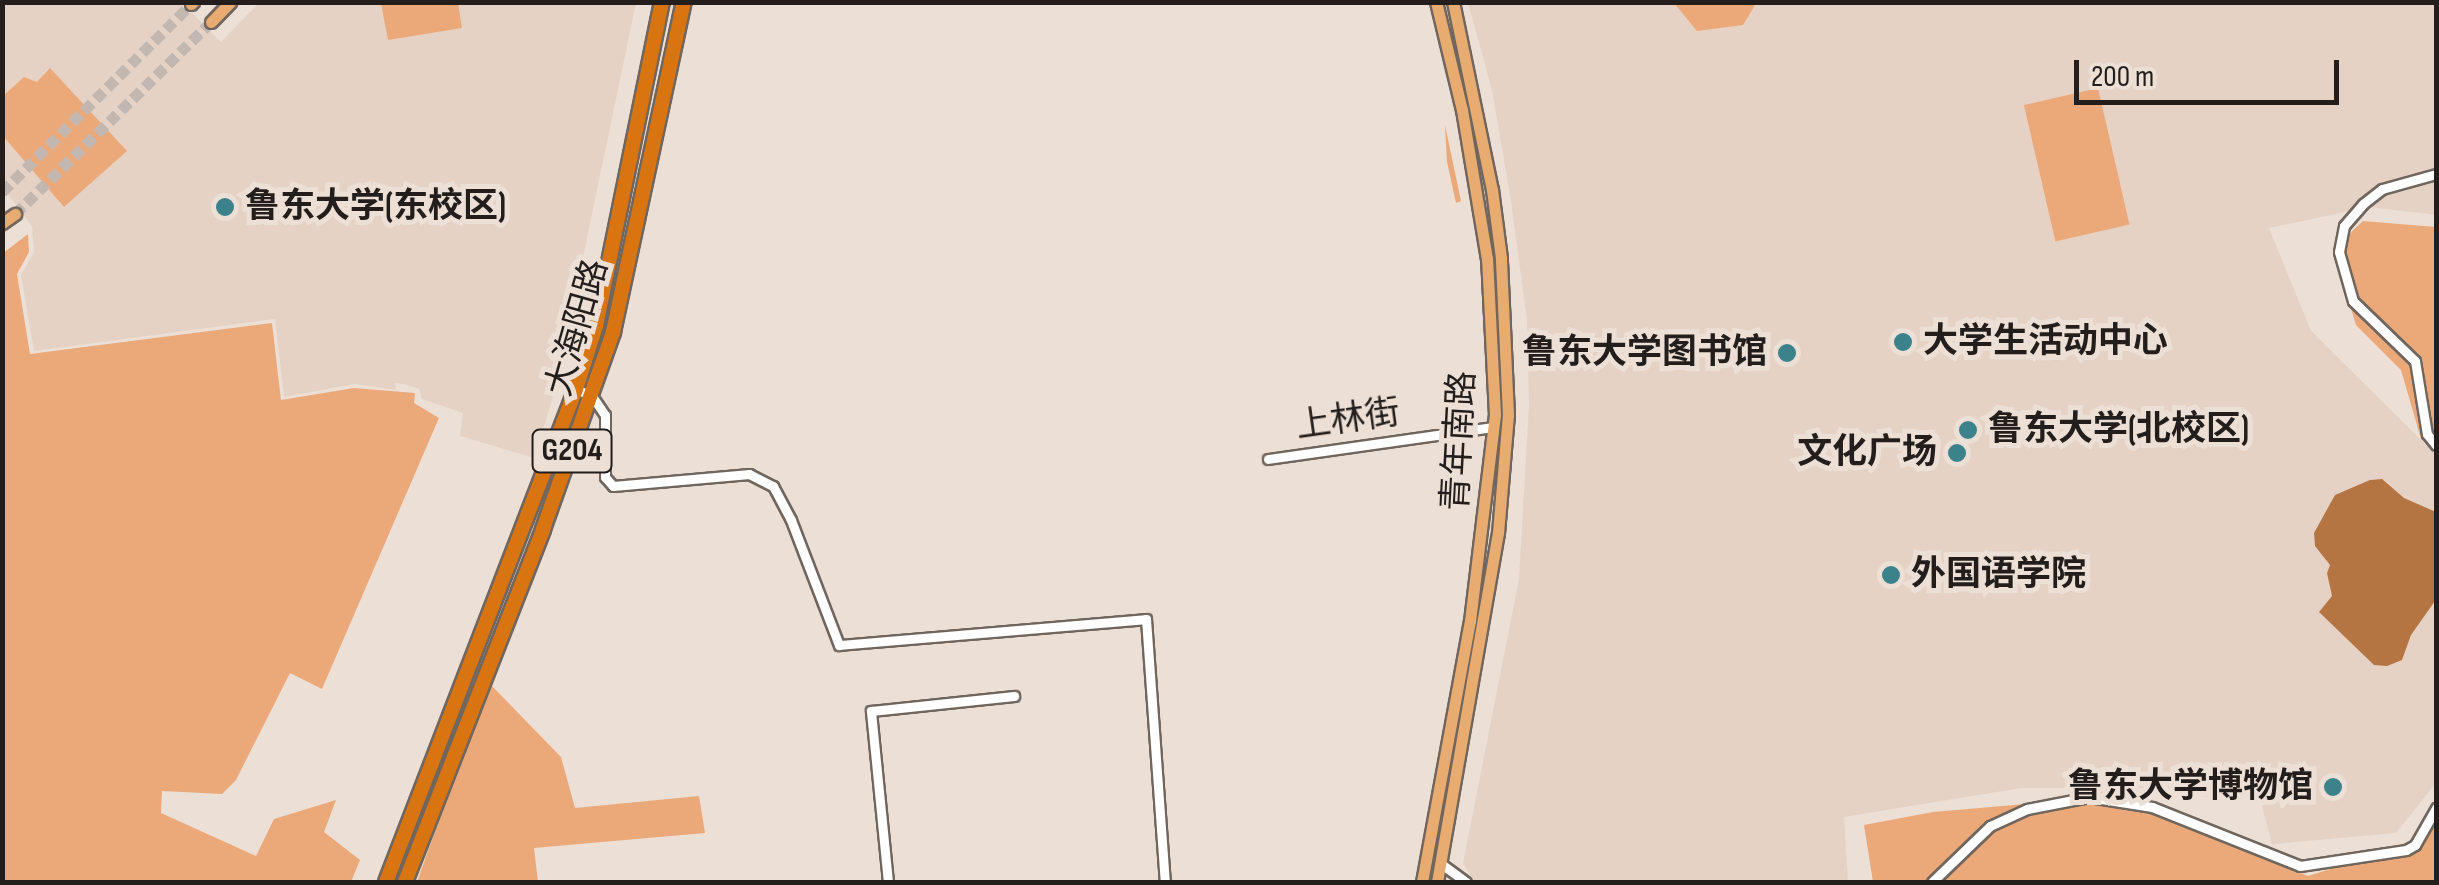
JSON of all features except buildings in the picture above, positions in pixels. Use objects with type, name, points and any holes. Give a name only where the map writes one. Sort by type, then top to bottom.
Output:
[{"type":"highway","name":"大海阳路","points":[[386,882],[576,389],[596,326],[662,2]]},
{"type":"highway","name":"大海阳路","points":[[405,882],[592,396],[616,316],[684,2]]},
{"type":"main road","points":[[211,22],[230,2]]},
{"type":"main road","name":"青年南路","points":[[1422,882],[1470,621],[1494,427],[1487,259],[1462,110],[1436,2]]},
{"type":"main road","name":"青年南路","points":[[1437,882],[1498,534],[1508,427],[1501,258],[1478,106],[1453,2]]},
{"type":"main road","points":[[2,224],[15,214]]},
{"type":"street","points":[[2436,174],[2382,189],[2363,204],[2344,226],[2339,252],[2354,302],[2415,361],[2427,434],[2436,445]]},
{"type":"street","points":[[576,389],[592,396],[605,416],[604,477],[613,486],[750,474],[772,486],[791,520],[839,645],[1146,619],[1166,882]]},
{"type":"street","name":"上林街","points":[[1268,459],[1494,427]]},
{"type":"street","points":[[888,882],[872,711],[1014,696]]},
{"type":"street","points":[[1932,882],[1990,826],[2027,809],[2089,796],[2152,807],[2300,866],[2406,850],[2415,845],[2436,808]]},
{"type":"street","points":[[1440,863],[1466,882]]},
{"type":"shaded area","name":"鲁东大学(东校区)","points":[[3,3],[182,3],[221,42],[259,3],[636,3],[556,387],[534,458],[460,436],[463,413],[422,399],[419,389],[404,384],[395,383],[396,390],[355,384],[284,397],[275,319],[34,351],[21,275],[34,252],[32,226],[3,188]]},
{"type":"shaded area","points":[[381,3],[458,3],[462,28],[388,40]]},
{"type":"shaded area","name":"鲁东大学(北校区)","points":[[1468,3],[2436,3],[2436,215],[2369,207],[2269,228],[2311,331],[2436,455],[2436,783],[2396,833],[2272,844],[2257,788],[2207,797],[2142,788],[2021,788],[1844,817],[1848,882],[1475,882],[1463,863],[1519,579],[1529,404],[1527,320],[1511,202],[1492,90]]},
{"type":"shaded area","points":[[1674,3],[1754,3],[1754,7],[1743,25],[1697,31]]},
{"type":"shaded area","points":[[50,68],[127,151],[64,207],[3,136],[3,96],[24,77],[37,82]]},
{"type":"shaded area","points":[[2098,88],[2129,224],[2055,242],[2024,105]]},
{"type":"shaded area","points":[[1445,125],[1461,201],[1456,203],[1447,162]]},
{"type":"shaded area","points":[[2363,221],[2436,227],[2436,451],[2421,439],[2401,370],[2356,325],[2333,249]]},
{"type":"shaded area","points":[[28,234],[29,252],[17,274],[30,354],[272,323],[281,400],[354,388],[415,393],[414,403],[439,418],[322,689],[290,673],[236,780],[222,794],[162,791],[161,813],[256,856],[274,819],[336,800],[324,832],[360,860],[351,882],[3,882],[2,254]]},
{"type":"shaded area","points":[[2382,479],[2404,498],[2436,512],[2435,601],[2411,635],[2402,660],[2387,666],[2374,665],[2319,612],[2332,596],[2327,573],[2330,565],[2315,546],[2314,533],[2335,495]]},
{"type":"shaded area","points":[[488,682],[561,757],[575,808],[699,796],[705,833],[534,848],[538,882],[417,882]]},
{"type":"shaded area","points":[[2095,798],[2155,813],[2308,876],[2407,845],[2436,815],[2436,882],[1873,882],[1864,825],[1933,812]]},
{"type":"tunnel","points":[[2,192],[191,4]]},
{"type":"tunnel","points":[[15,214],[211,22]]},
{"type":"place","name":"鲁东大学(东校区)","points":[[225,207]]},
{"type":"place","name":"大学生活动中心","points":[[1903,342]]},
{"type":"place","name":"鲁东大学图书馆","points":[[1787,353]]},
{"type":"place","name":"鲁东大学(北校区)","points":[[1968,430]]},
{"type":"place","name":"文化广场","points":[[1957,453]]},
{"type":"place","name":"外国语学院","points":[[1891,575]]},
{"type":"place","name":"鲁东大学博物馆","points":[[2333,787]]}]
